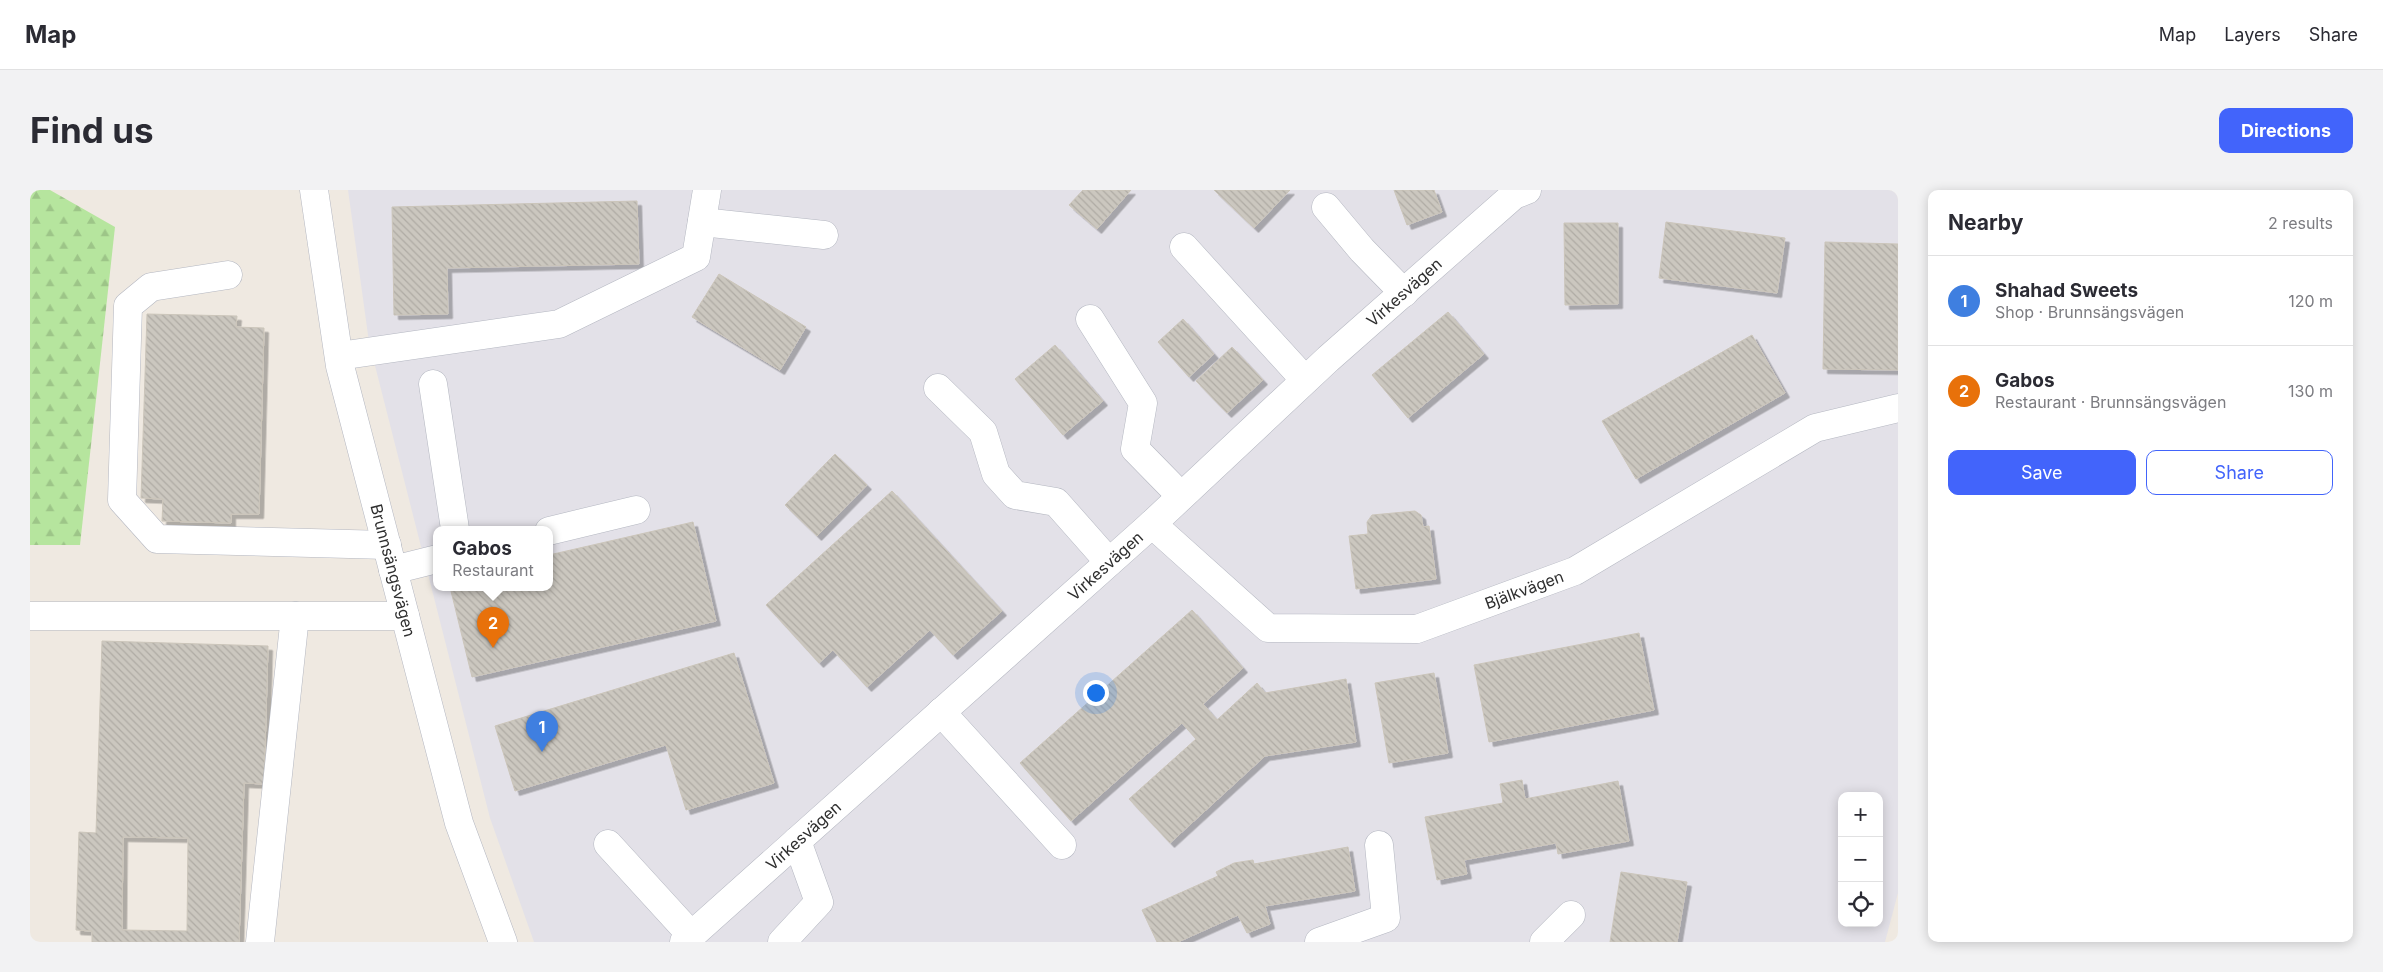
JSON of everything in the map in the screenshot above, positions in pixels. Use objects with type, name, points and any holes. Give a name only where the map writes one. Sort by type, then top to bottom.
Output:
[{"type":"street","name":"Brunnsängsvägen","points":[[314,190],[339,356],[458,823],[503,942]]},
{"type":"street","points":[[339,356],[559,324],[696,257],[707,190]]},
{"type":"street","name":"Virkesvägen","points":[[688,939],[1152,524],[1305,380],[1514,195],[1527,190]]},
{"type":"street","points":[[1326,207],[1362,250],[1404,292]]},
{"type":"street","points":[[702,222],[824,235]]},
{"type":"street","points":[[1184,247],[1305,380]]},
{"type":"street","points":[[228,275],[151,287],[128,306],[122,500],[157,539],[390,558],[433,559]]},
{"type":"street","points":[[1090,319],[1143,403],[1135,449],[1181,496]]},
{"type":"street","points":[[433,384],[455,526]]},
{"type":"street","points":[[938,388],[983,432],[996,474],[1015,495],[1056,502],[1109,562]]},
{"type":"street","name":"Bjälkvägen","points":[[1152,524],[1268,628],[1416,629],[1575,571],[1815,428],[1898,408]]},
{"type":"street","points":[[553,530],[636,510]]},
{"type":"street","points":[[30,616],[405,616]]},
{"type":"street","points":[[260,942],[295,616]]},
{"type":"street","points":[[941,712],[1062,845]]},
{"type":"street","points":[[782,942],[819,902],[797,841]]},
{"type":"street","points":[[608,844],[688,939]]},
{"type":"street","points":[[1318,942],[1386,918],[1379,845]]},
{"type":"street","points":[[1544,942],[1571,915]]},
{"type":"shaded area","points":[[348,190],[1898,190],[1898,893],[1885,942],[534,942],[490,818],[369,342]]},
{"type":"green space","points":[[30,190],[50,190],[115,227],[80,545],[30,545]]},
{"type":"building","points":[[1083,190],[1131,190],[1097,229],[1069,205]]},
{"type":"building","points":[[1214,190],[1290,190],[1254,228]]},
{"type":"building","points":[[1394,190],[1434,190],[1442,212],[1407,225]]},
{"type":"building","points":[[637,201],[639,264],[447,268],[448,314],[394,315],[392,207]]},
{"type":"building","points":[[1666,222],[1785,238],[1777,293],[1659,278]]},
{"type":"building","points":[[1564,223],[1618,223],[1618,304],[1565,305]]},
{"type":"building","points":[[1825,242],[1898,244],[1898,370],[1823,369]]},
{"type":"building","points":[[719,274],[806,327],[780,370],[692,317]]},
{"type":"building","points":[[1448,312],[1484,354],[1408,418],[1372,375]]},
{"type":"building","points":[[147,314],[237,316],[236,327],[264,328],[259,514],[231,514],[231,523],[162,521],[163,499],[141,498]]},
{"type":"building","points":[[1183,319],[1214,354],[1189,377],[1158,342]]},
{"type":"building","points":[[1752,335],[1785,393],[1636,479],[1602,421]]},
{"type":"building","points":[[1055,345],[1103,401],[1063,435],[1015,379]]},
{"type":"building","points":[[1232,347],[1263,380],[1227,413],[1196,381]]},
{"type":"building","points":[[835,454],[867,485],[817,536],[785,505]]},
{"type":"building","points":[[892,491],[1002,611],[953,655],[930,630],[867,687],[833,650],[819,663],[766,605]]},
{"type":"building","points":[[1415,511],[1421,515],[1423,527],[1429,526],[1436,579],[1356,589],[1349,536],[1368,534],[1367,522],[1372,515]]},
{"type":"building","points":[[693,522],[716,621],[472,677],[451,591],[553,591],[553,554]]},
{"type":"building","points":[[1192,610],[1243,668],[1203,704],[1217,720],[1257,683],[1265,693],[1346,679],[1356,742],[1265,756],[1170,843],[1129,799],[1196,739],[1182,723],[1071,821],[1020,763]]},
{"type":"building","points":[[1639,633],[1654,710],[1489,742],[1474,665]]},
{"type":"building","points":[[102,641],[268,646],[264,784],[244,783],[239,942],[92,942],[92,931],[76,930],[79,832],[96,833]],"holes":[[[123,837],[188,838],[187,931],[122,930]]]},
{"type":"building","points":[[734,653],[774,783],[686,810],[666,745],[515,791],[495,726]]},
{"type":"building","points":[[1434,673],[1448,753],[1389,763],[1375,683]]},
{"type":"building","points":[[1522,780],[1525,799],[1618,781],[1629,841],[1558,854],[1556,843],[1464,860],[1467,874],[1437,880],[1425,817],[1503,803],[1500,784]]},
{"type":"building","points":[[1348,847],[1355,891],[1265,906],[1270,924],[1247,933],[1238,915],[1178,942],[1157,942],[1142,910],[1218,876],[1216,872],[1234,863],[1253,860],[1254,864]]},
{"type":"building","points":[[1621,872],[1687,882],[1677,942],[1610,942]]},
{"type":"place","name":"Gabos","points":[[493,648]]},
{"type":"place","name":"Shahad Sweets","points":[[542,752]]}]
